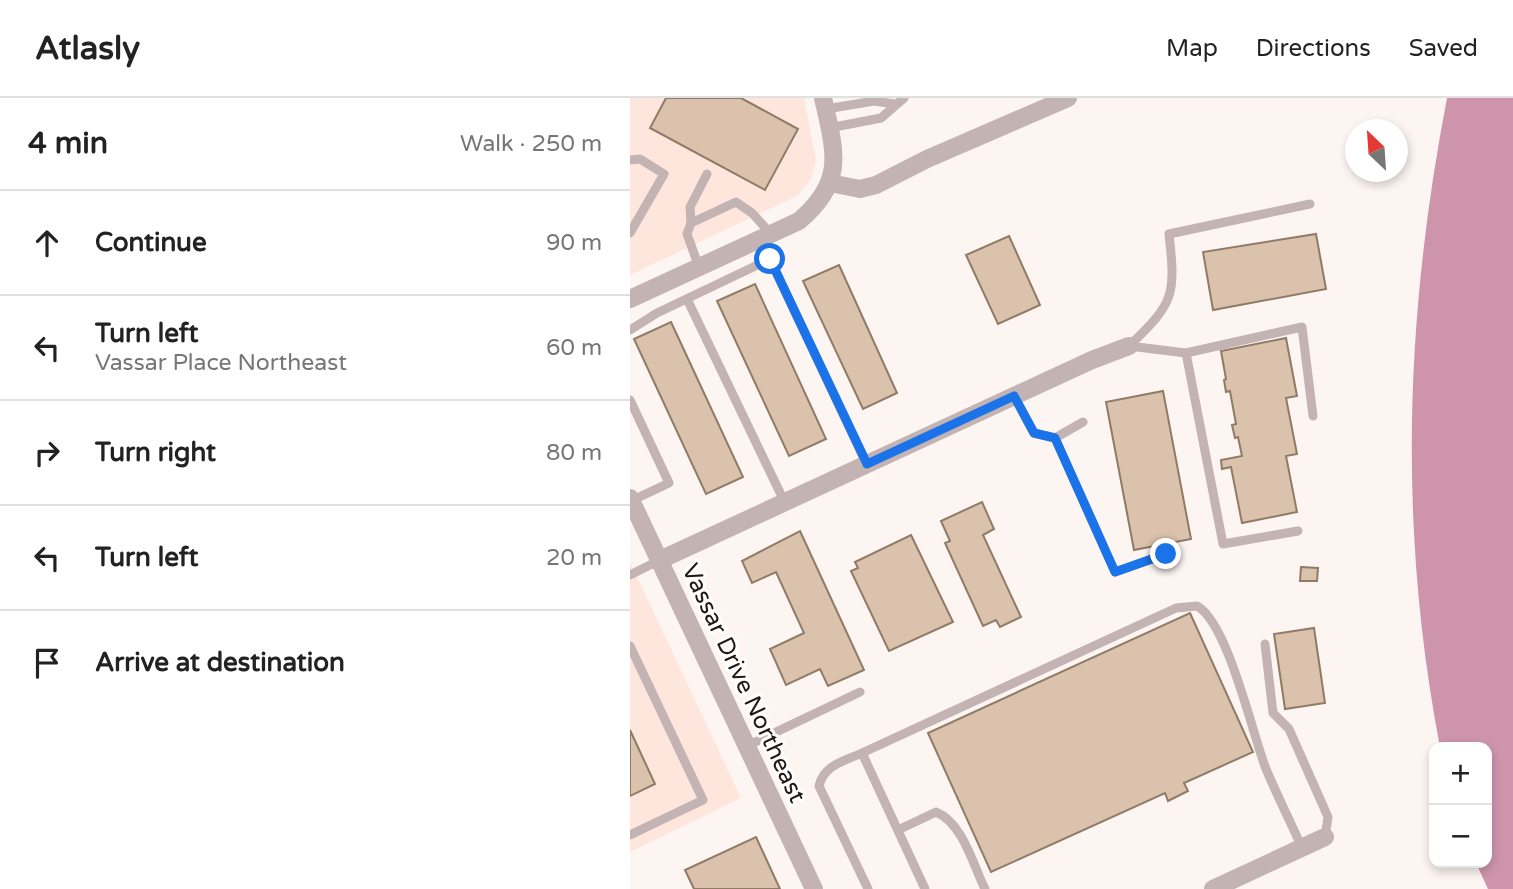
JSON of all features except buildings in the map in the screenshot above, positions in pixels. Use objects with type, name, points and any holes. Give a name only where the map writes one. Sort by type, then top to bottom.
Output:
[{"type":"street","points":[[830,183],[860,189],[876,185],[927,159],[1068,98]]},
{"type":"street","points":[[630,299],[799,220],[819,204],[830,183],[834,162],[824,104]]},
{"type":"street","points":[[660,560],[1014,396],[1129,346]]},
{"type":"street","name":"Vassar Drive Northeast","points":[[631,499],[814,889]]},
{"type":"street","points":[[1213,889],[1325,837]]},
{"type":"lane","points":[[824,104],[900,101]]},
{"type":"lane","points":[[830,128],[881,118],[900,101]]},
{"type":"lane","points":[[630,160],[640,159],[664,174],[630,233]]},
{"type":"lane","points":[[699,267],[687,234],[691,223],[690,207],[707,174]]},
{"type":"lane","points":[[691,223],[736,202],[752,213],[771,234]]},
{"type":"lane","points":[[1129,346],[1163,314],[1174,279],[1170,234],[1310,204]]},
{"type":"lane","points":[[630,330],[770,259],[867,464]]},
{"type":"lane","points":[[687,299],[785,503]]},
{"type":"lane","points":[[1129,346],[1186,353],[1302,327],[1313,415]]},
{"type":"lane","points":[[1186,353],[1223,544],[1298,531]]},
{"type":"lane","points":[[1014,396],[1034,433],[1055,438],[1083,422]]},
{"type":"lane","points":[[630,400],[669,483],[631,499]]},
{"type":"lane","points":[[1055,438],[1115,572],[1166,554]]},
{"type":"lane","points":[[630,575],[660,560]]},
{"type":"lane","points":[[868,889],[819,786],[828,768],[1176,608],[1197,606],[1212,620],[1220,636],[1257,734],[1266,768],[1302,848]]},
{"type":"lane","points":[[1265,644],[1273,713],[1289,729],[1328,817],[1325,837]]},
{"type":"lane","points":[[630,646],[704,800],[630,835]]},
{"type":"lane","points":[[747,746],[860,692]]},
{"type":"lane","points":[[862,753],[925,889]]},
{"type":"lane","points":[[898,830],[936,812],[945,816],[954,825],[985,889]]},
{"type":"shaded area","points":[[630,98],[804,98],[816,160],[811,179],[797,196],[630,275]]},
{"type":"shaded area","points":[[1447,98],[1513,98],[1513,889],[1488,889],[1478,868],[1492,868],[1492,742],[1439,742],[1417,584],[1412,422],[1415,341],[1433,179]]},
{"type":"shaded area","points":[[630,562],[741,798],[630,852]]},
{"type":"route","points":[[770,259],[867,464],[1014,396],[1034,433],[1055,438],[1115,572],[1166,554]]}]
